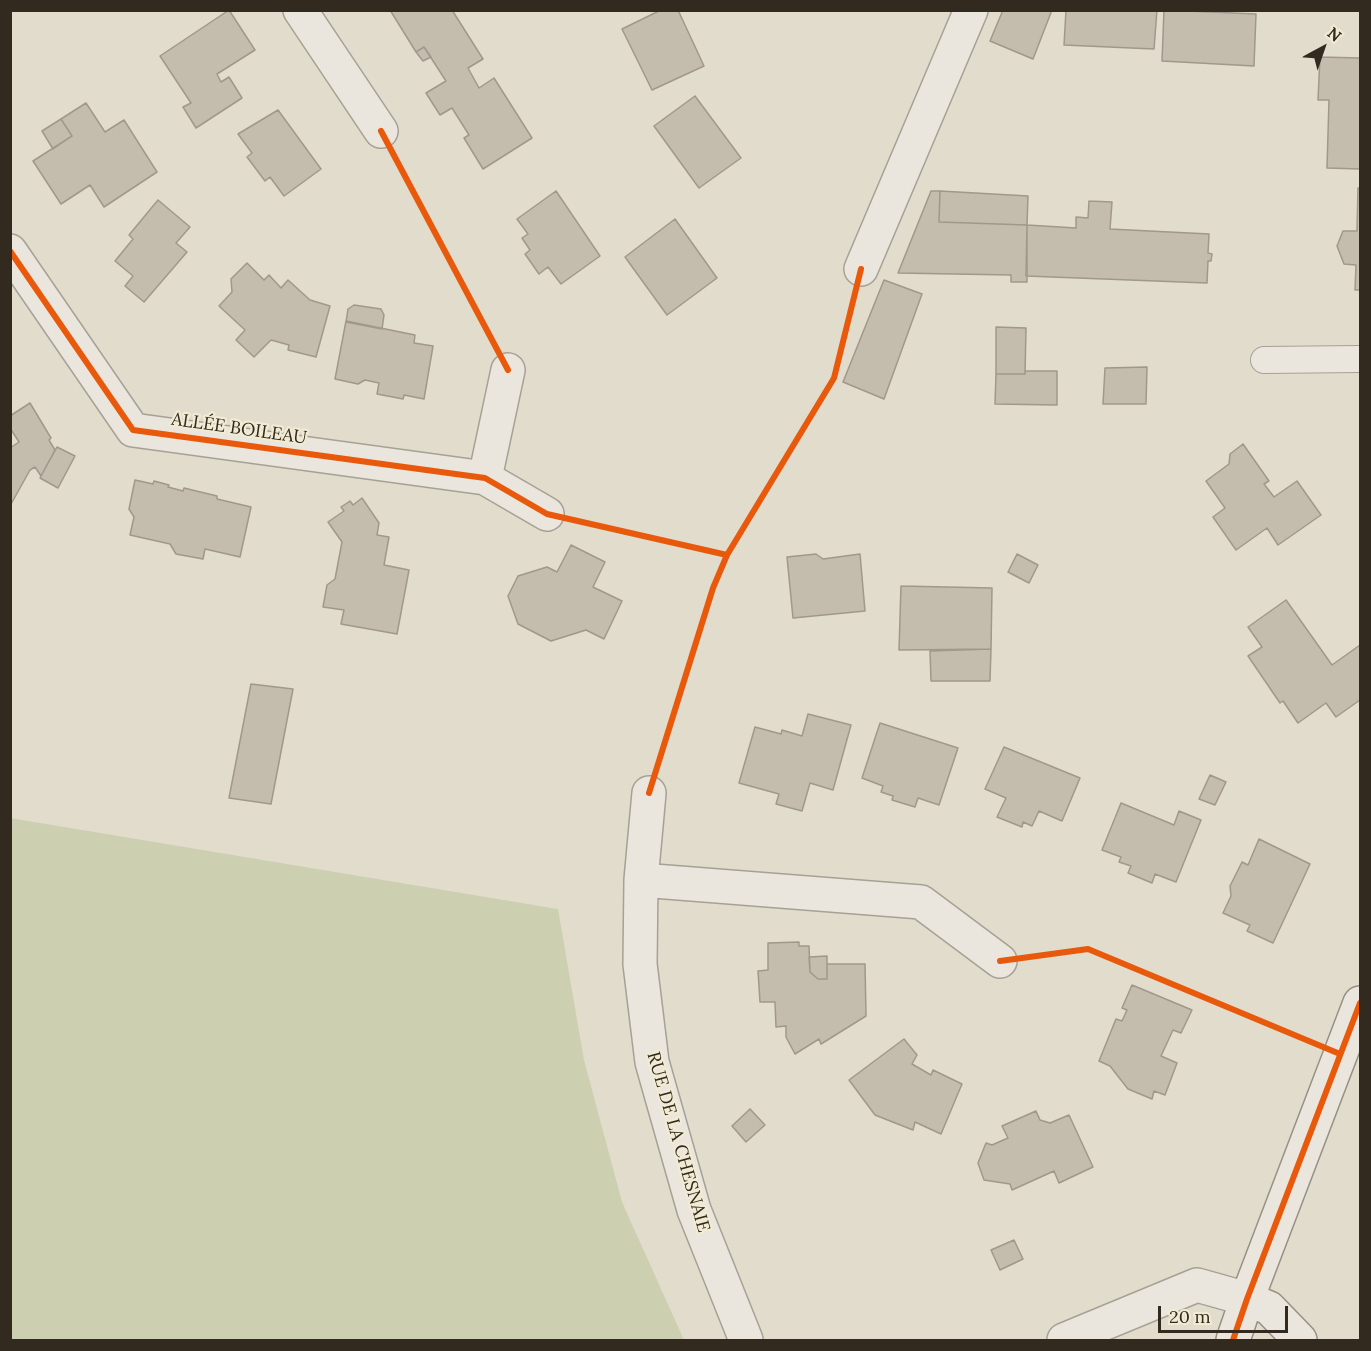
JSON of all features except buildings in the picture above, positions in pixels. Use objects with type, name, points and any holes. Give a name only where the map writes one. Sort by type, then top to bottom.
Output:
[{"type":"street","points":[[300,10],[381,131]]},
{"type":"street","points":[[861,269],[972,10]]},
{"type":"street","name":"ALLÉE BOILEAU","points":[[10,251],[133,430],[485,478],[547,514]]},
{"type":"street","points":[[485,478],[508,370]]},
{"type":"street","name":"RUE DE LA CHESNAIE","points":[[649,793],[641,880],[640,964],[652,1062],[694,1210],[746,1341]]},
{"type":"street","points":[[641,880],[921,902],[1000,961]]},
{"type":"street","points":[[1233,1341],[1360,1003]]},
{"type":"street","points":[[1064,1341],[1197,1286],[1247,1299],[1269,1308],[1300,1341]]},
{"type":"lane","points":[[1264,360],[1360,358]]},
{"type":"green space","points":[[10,818],[558,909],[584,1060],[622,1202],[684,1340],[11,1340]]},
{"type":"cycle path","points":[[381,131],[508,370]]},
{"type":"cycle path","points":[[10,251],[133,430],[485,478],[547,514],[727,555]]},
{"type":"cycle path","points":[[649,793],[713,588],[727,555],[834,378],[861,269]]},
{"type":"cycle path","points":[[1000,961],[1088,949],[1340,1054]]},
{"type":"cycle path","points":[[1233,1340],[1360,1003]]}]
